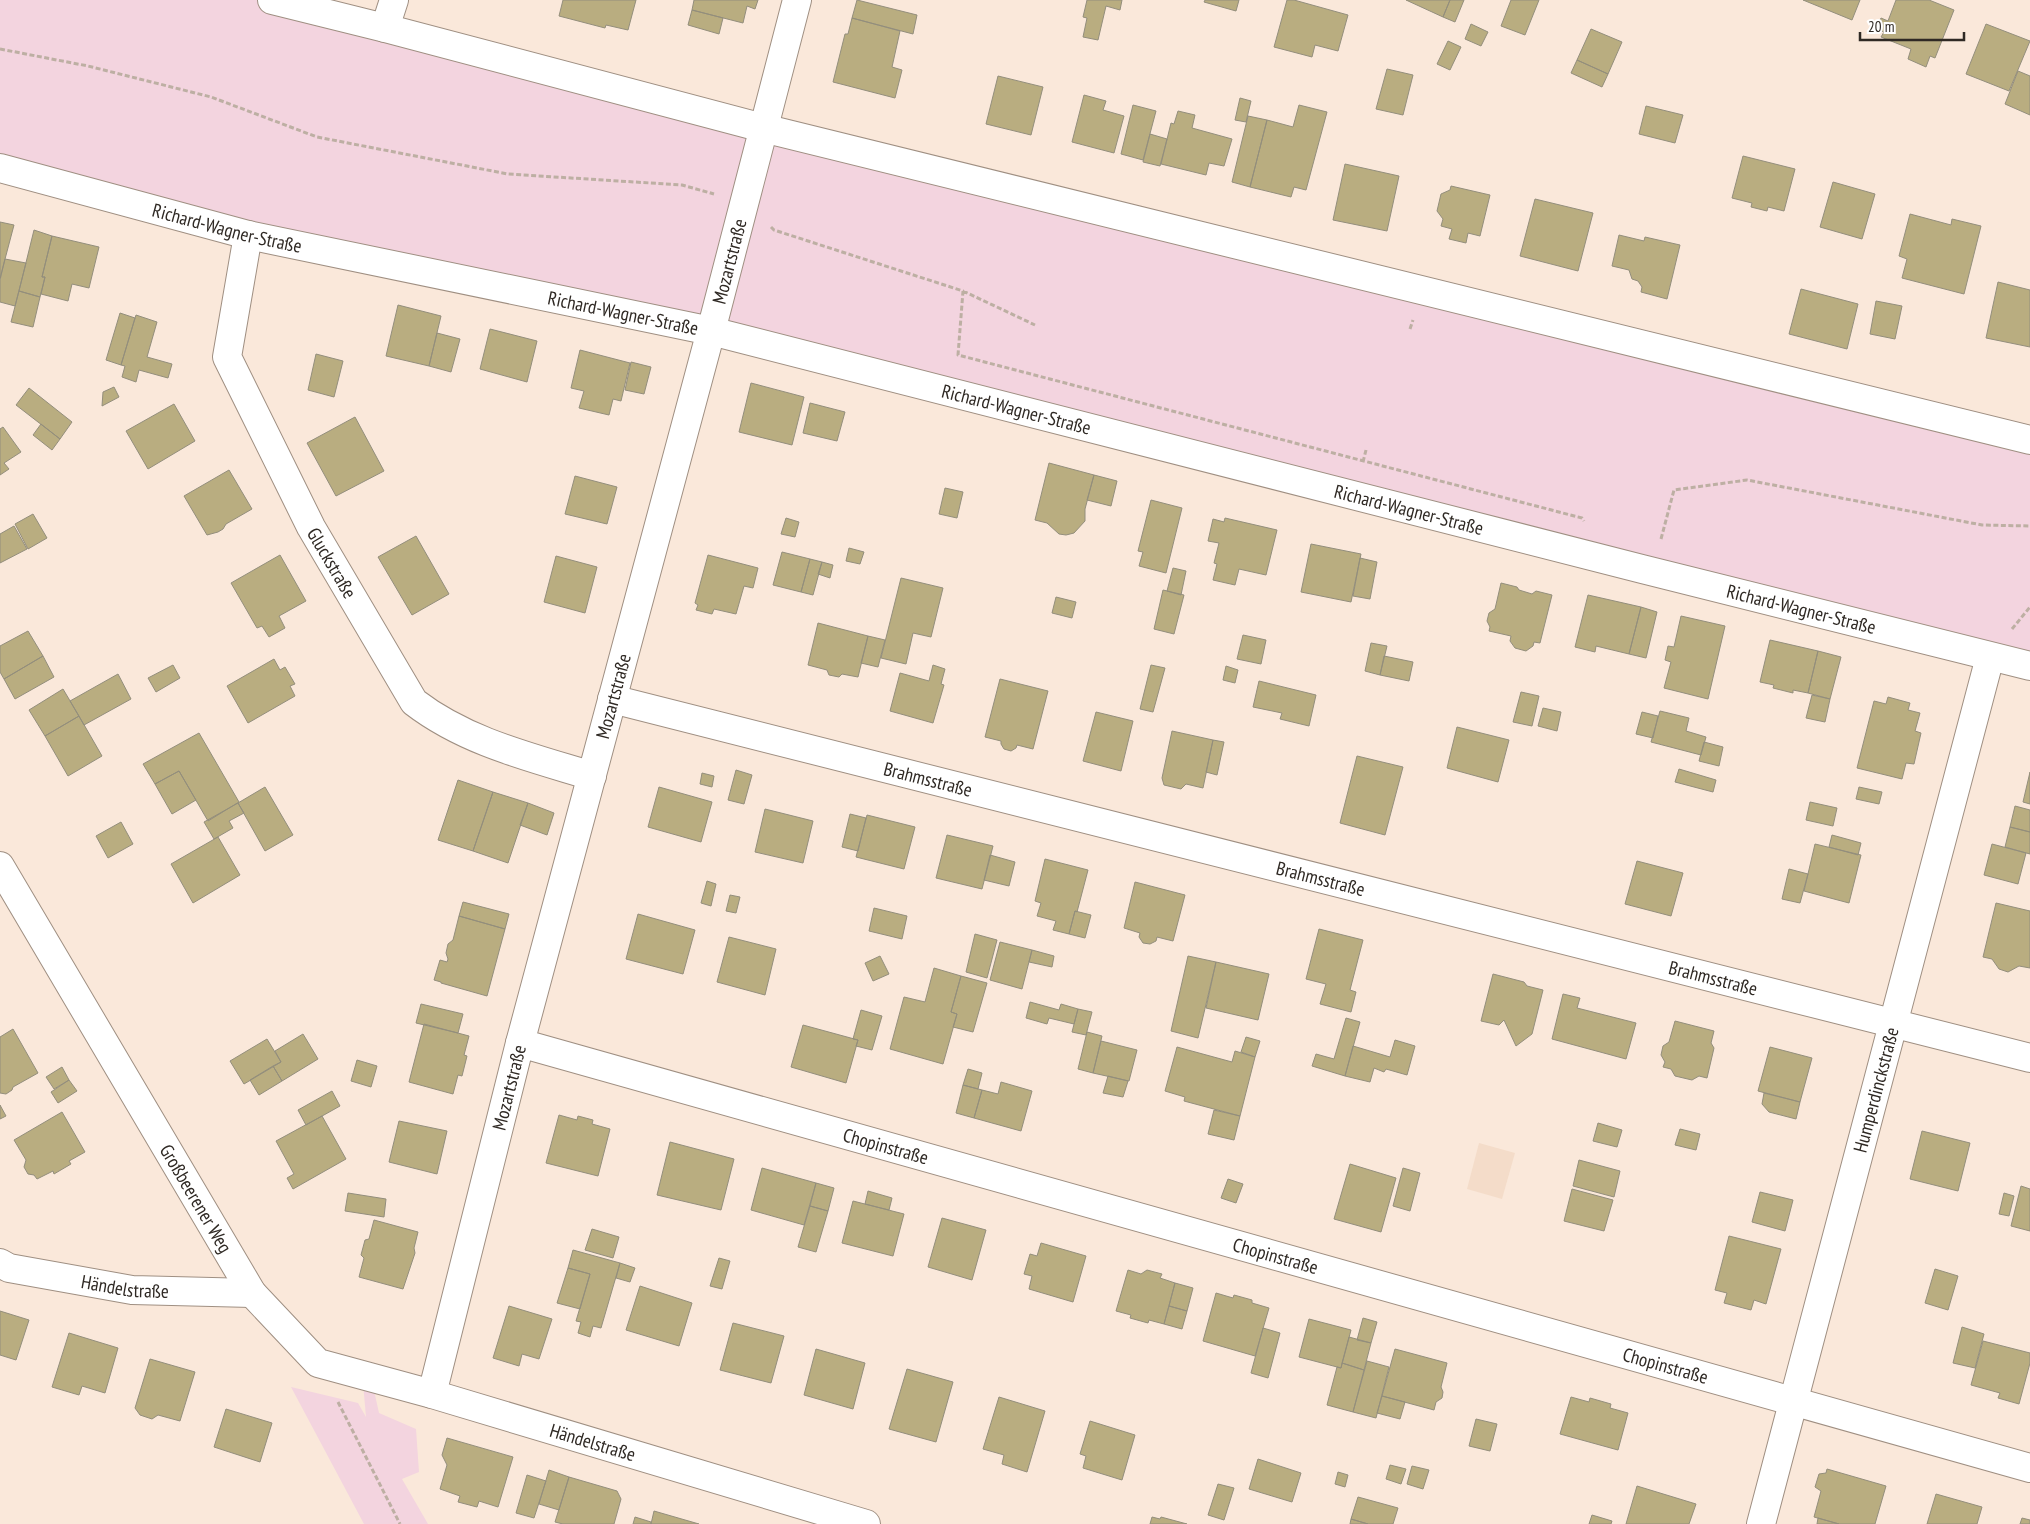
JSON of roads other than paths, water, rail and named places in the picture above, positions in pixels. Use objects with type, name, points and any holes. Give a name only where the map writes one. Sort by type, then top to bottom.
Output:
[{"type":"street","points":[[272,0],[763,128],[2030,440]]},
{"type":"street","points":[[385,28],[394,0]]},
{"type":"street","name":"Mozartstraße","points":[[432,1394],[520,1043],[711,331],[797,0]]},
{"type":"street","name":"Richard-Wagner-Straße","points":[[0,168],[248,234],[711,331],[2030,666]]},
{"type":"street","name":"Gluckstraße","points":[[248,234],[227,357],[311,527],[414,702],[432,716],[475,739],[592,776]]},
{"type":"street","name":"Humperdinckstraße","points":[[1761,1524],[1990,657]]},
{"type":"street","name":"Brahmsstraße","points":[[612,699],[2030,1058]]},
{"type":"street","name":"Großbeerener Weg","points":[[0,866],[252,1294],[318,1363]]},
{"type":"street","name":"Chopinstraße","points":[[520,1043],[2030,1468]]},
{"type":"street","name":"Händelstraße","points":[[0,1263],[9,1268],[132,1290],[252,1294]]},
{"type":"street","name":"Händelstraße","points":[[318,1363],[432,1394],[866,1524]]}]
